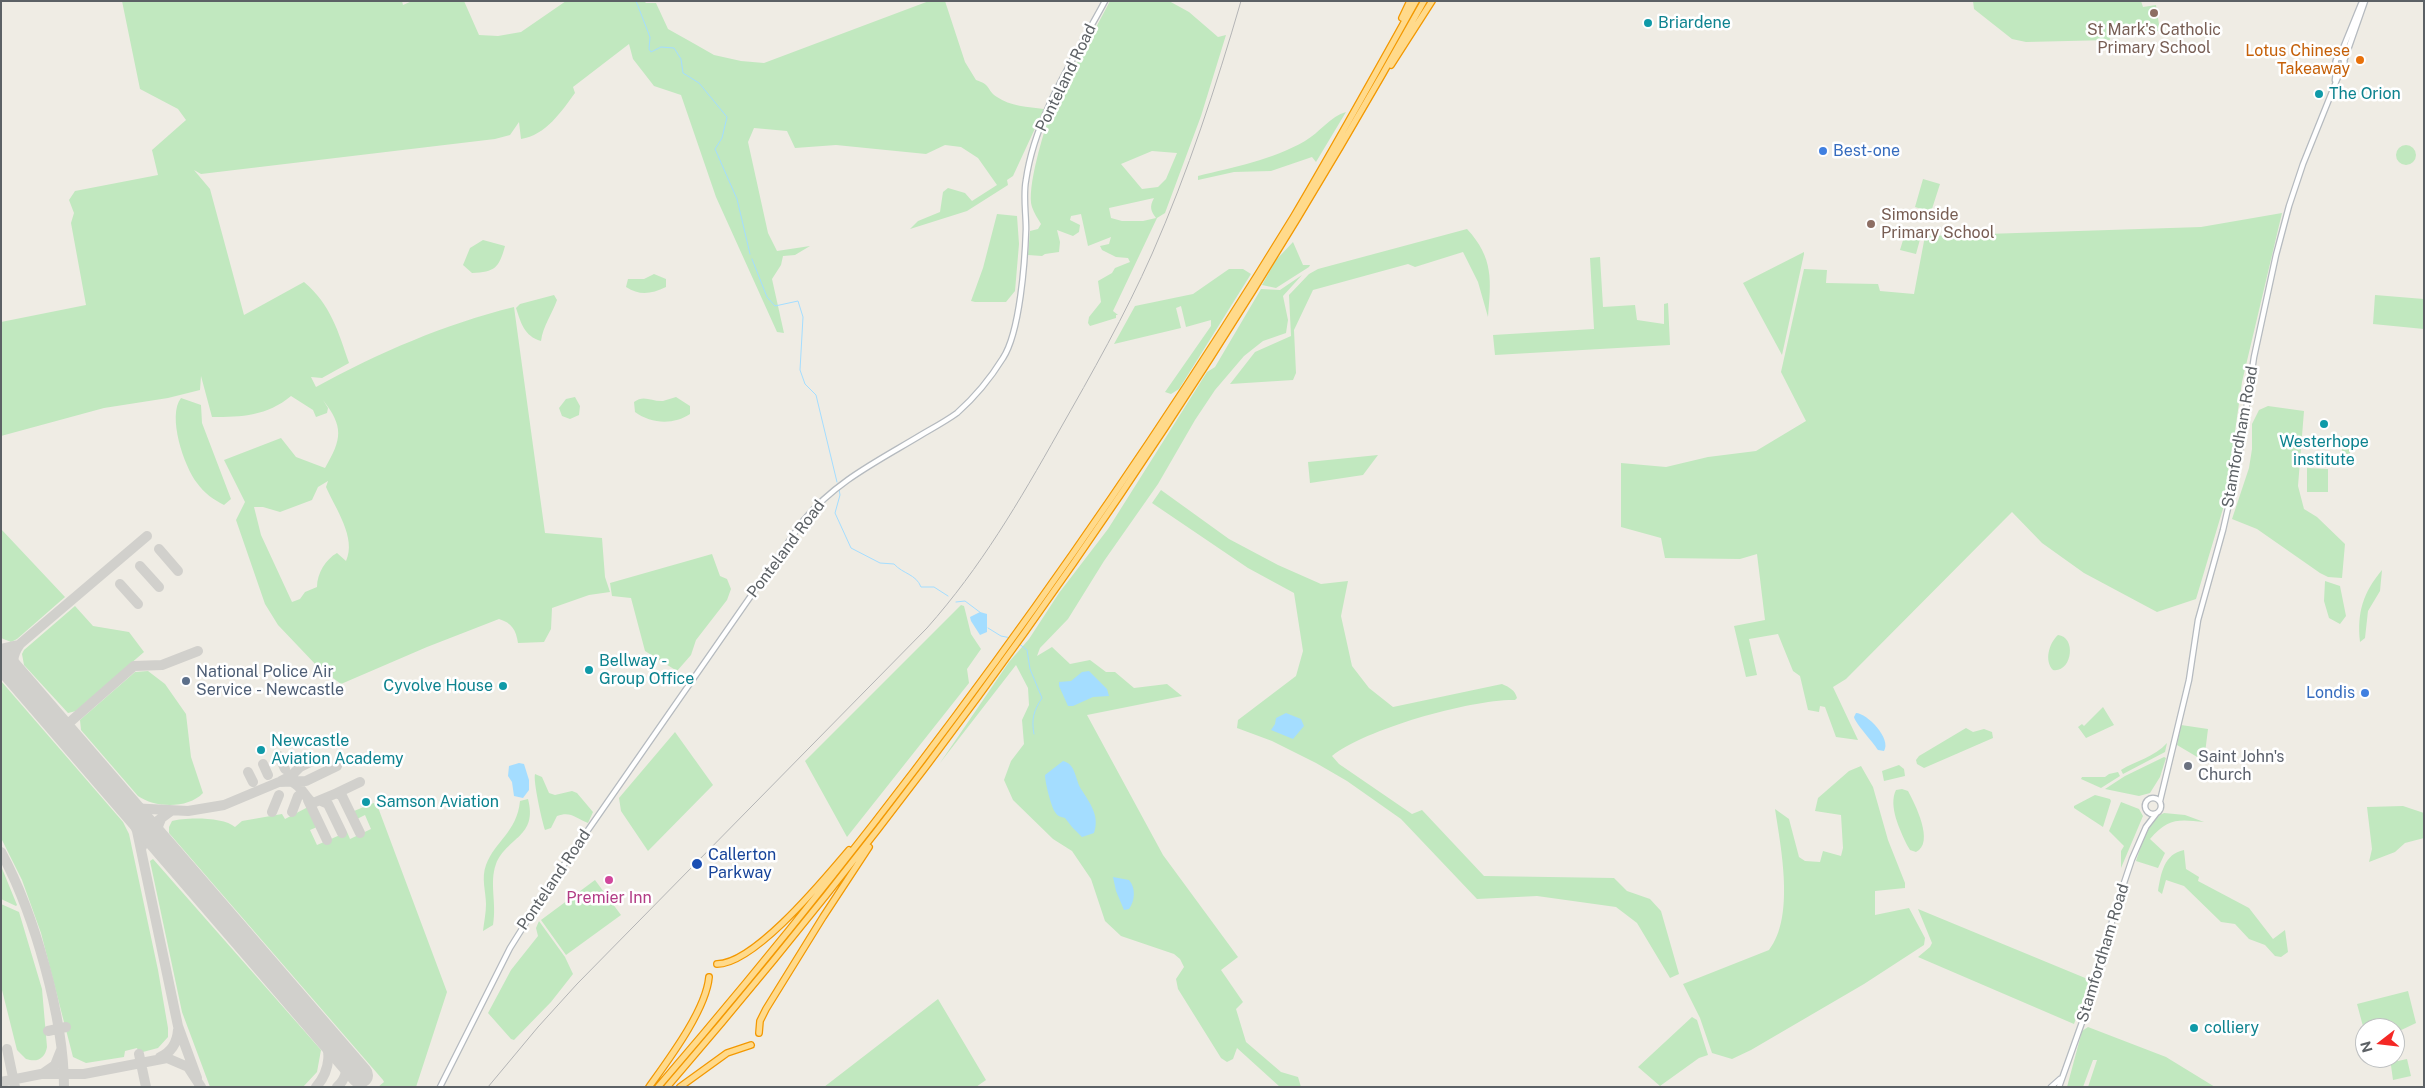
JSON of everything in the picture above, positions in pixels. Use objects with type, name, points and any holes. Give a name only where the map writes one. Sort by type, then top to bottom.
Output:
[{"type":"highway","points":[[1375,74],[1410,1]]},
{"type":"highway","points":[[658,1087],[774,949],[889,805],[1040,601],[1194,375],[1298,208],[1416,1]]},
{"type":"highway","points":[[667,1087],[822,901],[909,790],[1055,592],[1161,437],[1250,297],[1424,1]]},
{"type":"highway","points":[[1378,82],[1396,59],[1432,1]]},
{"type":"highway","points":[[759,1033],[763,1014],[822,916],[909,790]]},
{"type":"highway","points":[[717,964],[731,962],[741,956],[789,916],[889,805]]},
{"type":"highway","points":[[649,1087],[691,1022],[707,990],[708,977]]},
{"type":"highway","points":[[680,1087],[727,1052],[750,1045]]},
{"type":"main road","name":"Ponteland Road","points":[[440,1087],[497,972],[537,904],[803,521],[828,493],[852,475],[955,414],[985,385],[1004,356],[1015,323],[1018,306],[1026,232],[1025,182],[1033,148],[1044,118],[1105,1]]},
{"type":"main road","points":[[2339,66],[2363,1]]},
{"type":"main road","points":[[2339,66],[2336,61],[2342,59]]},
{"type":"main road","name":"Stamfordham Road","points":[[2160,801],[2161,789],[2173,752],[2189,680],[2198,620],[2223,530],[2238,464],[2258,340],[2276,255],[2289,206],[2313,137],[2333,89],[2339,66]]},
{"type":"main road","points":[[2152,797],[2160,801],[2161,809],[2156,814],[2146,811],[2145,802],[2161,789]]},
{"type":"main road","name":"Stamfordham Road","points":[[2146,811],[2146,827]]},
{"type":"main road","name":"Stamfordham Road","points":[[2059,1087],[2060,1079],[2072,1053],[2101,969],[2116,906],[2146,827],[2156,814]]},
{"type":"main road","name":"Stamfordham Road","points":[[2051,1087],[2060,1079]]},
{"type":"green space","points":[[122,1],[402,1],[403,5],[412,1],[464,1],[479,35],[498,36],[521,32],[566,1],[644,1],[646,3],[656,3],[668,29],[714,55],[741,61],[764,63],[929,1],[945,1],[965,62],[976,80],[987,86],[1002,100],[1019,106],[1044,109],[1013,176],[1007,180],[1008,185],[967,211],[910,229],[918,221],[940,212],[943,192],[948,188],[965,193],[972,201],[997,185],[978,158],[961,147],[945,145],[926,154],[836,145],[795,148],[787,131],[754,128],[748,142],[768,233],[777,251],[810,246],[795,255],[783,256],[781,265],[772,279],[784,333],[777,332],[716,197],[681,95],[654,86],[633,59],[629,44],[573,87],[575,93],[552,122],[530,137],[521,139],[519,122],[510,135],[495,139],[201,174],[194,170],[210,189],[244,315],[304,282],[327,309],[337,329],[349,363],[322,378],[311,377],[316,387],[412,341],[463,322],[514,307],[545,533],[602,538],[605,577],[610,592],[589,595],[552,608],[551,629],[544,642],[518,643],[513,628],[499,619],[341,684],[317,666],[278,625],[265,604],[236,520],[245,502],[224,460],[281,438],[296,457],[325,468],[335,449],[338,433],[335,418],[323,400],[328,408],[327,413],[316,417],[313,410],[291,396],[273,408],[254,414],[234,417],[212,417],[201,376],[200,390],[168,398],[104,408],[1,436],[1,322],[86,305],[71,223],[74,213],[69,200],[75,191],[158,175],[152,150],[186,120],[178,109],[140,89]],"holes":[[[328,481],[326,487],[344,523],[349,543],[349,552],[346,561],[337,553],[329,559],[320,572],[317,587],[305,592],[300,599],[292,602],[261,535],[254,507],[263,507],[280,512],[312,500],[318,487]]]},
{"type":"green space","points":[[1110,1],[1169,1],[1189,12],[1218,37],[1226,35],[1201,116],[1165,213],[1157,218],[1113,311],[1118,315],[1116,315],[1116,318],[1090,326],[1088,323],[1089,317],[1101,302],[1098,281],[1112,273],[1115,268],[1130,262],[1128,258],[1116,257],[1102,250],[1100,246],[1109,244],[1111,237],[1088,246],[1081,214],[1071,216],[1070,220],[1080,225],[1079,232],[1073,236],[1057,230],[1060,242],[1059,252],[1042,256],[1028,255],[1030,231],[1038,229],[1041,224],[1032,207],[1031,188],[1040,145],[1051,112]],"holes":[[[1152,151],[1177,153],[1166,179],[1158,187],[1142,189],[1121,164]],[[1154,198],[1151,209],[1156,218],[1143,221],[1122,221],[1111,218],[1109,208]]]},
{"type":"green space","points":[[1973,1],[2141,1],[2143,7],[2156,5],[2160,31],[2115,36],[2109,32],[2110,40],[2026,42],[2012,39],[1974,9]]},
{"type":"green space","points":[[1346,112],[1316,162],[1312,157],[1271,171],[1234,172],[1198,180],[1198,176],[1253,162],[1292,148],[1310,138],[1335,117]]},
{"type":"green space","points":[[2406,145],[2413,148],[2416,155],[2413,162],[2406,165],[2399,162],[2396,155],[2399,148]]},
{"type":"green space","points":[[1923,179],[1940,184],[1931,212],[1915,207]]},
{"type":"green space","points":[[2282,213],[2242,382],[2225,502],[2196,599],[2157,612],[2084,573],[2042,543],[2012,512],[1846,679],[1833,687],[1858,740],[1836,737],[1825,707],[1820,706],[1819,712],[1808,710],[1800,676],[1793,671],[1778,634],[1749,639],[1757,675],[1746,677],[1734,626],[1765,620],[1757,554],[1740,559],[1665,558],[1661,538],[1621,527],[1621,463],[1666,467],[1708,457],[1756,451],[1806,421],[1781,372],[1804,269],[1827,270],[1826,283],[1878,284],[1880,291],[1914,294],[1925,236],[2201,227]]},
{"type":"green space","points":[[997,214],[1017,216],[1019,244],[1015,291],[1006,302],[971,301],[983,268]]},
{"type":"green space","points":[[1907,227],[1922,232],[1916,254],[1900,250]]},
{"type":"green space","points":[[1467,229],[1482,250],[1489,270],[1488,317],[1478,282],[1463,252],[1415,267],[1408,264],[1313,290],[1294,330],[1296,373],[1293,380],[1230,384],[1255,352],[1291,336],[1289,295],[1309,274],[1318,269]]},
{"type":"green space","points":[[483,240],[505,246],[501,259],[491,270],[472,273],[463,265],[470,248]]},
{"type":"green space","points":[[1293,242],[1303,265],[1310,265],[1309,267],[1276,288],[1262,285],[1276,260]]},
{"type":"green space","points":[[1804,252],[1804,254],[1782,355],[1743,283]]},
{"type":"green space","points":[[1600,257],[1603,307],[1635,305],[1637,320],[1664,324],[1664,304],[1668,303],[1670,345],[1495,355],[1493,335],[1594,329],[1590,258]]},
{"type":"green space","points":[[1229,269],[1243,269],[1251,274],[1179,389],[1171,394],[1165,392],[1211,326],[1211,320],[1186,327],[1181,306],[1176,308],[1181,328],[1114,344],[1135,306],[1193,294]]},
{"type":"green space","points":[[654,274],[666,279],[666,287],[641,293],[626,287],[628,279],[644,279]]},
{"type":"green space","points":[[1302,275],[1283,296],[1288,320],[1286,333],[1263,341],[1244,356],[1215,390],[1195,420],[1158,484],[1104,561],[1068,619],[1040,648],[1037,656],[1052,647],[1070,664],[1090,660],[1106,672],[1115,672],[1134,688],[1167,684],[1182,696],[1087,715],[1163,855],[1238,957],[1221,970],[1243,1002],[1236,1009],[1246,1042],[1281,1072],[1298,1077],[1301,1087],[1280,1087],[1237,1048],[1233,1059],[1227,1062],[1221,1058],[1178,989],[1176,979],[1184,967],[1180,959],[1174,954],[1121,936],[1105,921],[1091,879],[1072,851],[1053,839],[1013,800],[1004,780],[1011,761],[1024,744],[1022,720],[1029,705],[1028,688],[1016,665],[940,763],[1009,662],[1029,639],[1059,593],[1108,529],[1207,372],[1215,367],[1261,289],[1280,290]]},
{"type":"green space","points":[[554,295],[557,300],[541,341],[535,339],[522,324],[516,308],[520,304]]},
{"type":"green space","points":[[2375,295],[2424,299],[2424,329],[2373,324]]},
{"type":"green space","points":[[575,397],[580,406],[579,415],[570,419],[562,416],[559,408],[566,399]]},
{"type":"green space","points":[[676,397],[690,406],[690,414],[684,418],[662,422],[648,419],[635,412],[634,402],[638,400],[645,398],[663,401]]},
{"type":"green space","points":[[181,398],[201,405],[202,423],[231,499],[224,505],[203,490],[187,465],[176,428],[177,406]]},
{"type":"green space","points":[[2268,406],[2304,411],[2298,486],[2304,509],[2317,517],[2345,544],[2342,578],[2328,577],[2320,573],[2257,529],[2232,519],[2249,468],[2252,449],[2252,424],[2259,410]]},
{"type":"green space","points":[[2339,436],[2351,439],[2350,455],[2343,454]]},
{"type":"green space","points":[[1378,455],[1363,475],[1310,483],[1308,462]]},
{"type":"green space","points":[[2307,468],[2328,469],[2328,492],[2307,492]]},
{"type":"green space","points":[[1161,490],[1229,539],[1278,565],[1321,584],[1348,581],[1341,616],[1352,666],[1369,688],[1393,707],[1502,684],[1513,691],[1517,698],[1515,700],[1496,701],[1447,710],[1393,726],[1368,736],[1332,756],[1339,764],[1412,814],[1422,810],[1484,876],[1614,878],[1627,891],[1650,899],[1661,911],[1679,974],[1670,978],[1637,923],[1616,907],[1537,896],[1477,899],[1401,819],[1347,781],[1316,763],[1272,741],[1237,728],[1238,720],[1296,676],[1303,651],[1294,593],[1248,568],[1152,503]]},
{"type":"green space","points":[[1,529],[65,597],[17,639],[11,642],[1,638]]},
{"type":"green space","points":[[712,554],[720,576],[727,579],[731,589],[727,600],[696,640],[691,655],[677,671],[645,651],[631,598],[612,596],[610,583]]},
{"type":"green space","points":[[2382,570],[2380,591],[2368,611],[2365,638],[2360,642],[2359,631],[2363,603],[2375,578]]},
{"type":"green space","points":[[2325,581],[2340,586],[2346,616],[2340,624],[2329,618],[2324,601]]},
{"type":"green space","points":[[961,605],[964,606],[971,634],[981,649],[967,669],[969,683],[847,837],[805,761]]},
{"type":"green space","points":[[75,606],[93,626],[129,632],[144,652],[76,711],[68,713],[24,665],[22,654],[24,650]]},
{"type":"green space","points":[[2058,635],[2064,637],[2068,642],[2070,654],[2064,666],[2053,670],[2048,657],[2050,647]]},
{"type":"green space","points":[[148,671],[165,684],[186,714],[191,757],[203,793],[189,802],[162,805],[138,796],[81,730],[80,720],[135,672]]},
{"type":"green space","points":[[1,681],[123,822],[129,834],[158,970],[168,1028],[168,1037],[158,1048],[139,1053],[137,1048],[125,1051],[124,1057],[86,1063],[73,1057],[41,933],[22,880],[1,838]]},
{"type":"green space","points":[[2103,707],[2114,725],[2086,738],[2078,727],[2082,724],[2084,726]]},
{"type":"green space","points":[[2181,725],[2208,729],[2204,761],[2177,745]]},
{"type":"green space","points":[[1966,728],[1973,732],[1984,729],[1992,732],[1993,738],[1924,768],[1917,764],[1916,760],[1919,756]]},
{"type":"green space","points":[[675,732],[713,785],[648,851],[621,811],[619,798]]},
{"type":"green space","points":[[2167,743],[2165,752],[2123,774],[2121,770],[2151,755]]},
{"type":"green space","points":[[2164,757],[2166,758],[2160,777],[2150,793],[2139,796],[2105,789],[2125,776]]},
{"type":"green space","points":[[1899,765],[1904,769],[1905,776],[1884,781],[1882,771]]},
{"type":"green space","points":[[1861,766],[1873,787],[1888,840],[1905,883],[1905,888],[1875,891],[1875,915],[1909,908],[1925,938],[1924,945],[1864,984],[1751,1050],[1732,1059],[1712,1053],[1700,1018],[1683,984],[1769,950],[1777,936],[1782,920],[1784,901],[1783,862],[1775,809],[1789,819],[1799,857],[1805,861],[1820,862],[1823,851],[1841,856],[1843,848],[1841,815],[1815,811],[1818,798],[1849,771]]},
{"type":"green space","points":[[2118,772],[2120,776],[2101,788],[2081,779],[2082,777],[2105,777]]},
{"type":"green space","points":[[535,774],[542,777],[549,793],[555,795],[572,791],[577,793],[593,812],[588,823],[566,814],[557,816],[551,828],[545,830],[536,792]]},
{"type":"green space","points":[[1896,790],[1908,791],[1924,832],[1924,841],[1916,852],[1910,850],[1907,845],[1894,810],[1893,803]]},
{"type":"green space","points":[[2095,795],[2110,799],[2111,801],[2103,827],[2074,808],[2074,806]]},
{"type":"green space","points":[[528,799],[529,821],[520,836],[501,855],[496,864],[493,878],[493,925],[483,931],[486,907],[484,880],[486,865],[515,821],[520,801]]},
{"type":"green space","points":[[376,802],[447,992],[416,1087],[378,1087],[384,1082],[383,1080],[169,833],[172,821],[214,820],[222,821],[235,827],[242,821],[282,814],[285,819],[308,807],[317,827],[310,830],[317,845],[347,832],[350,839],[371,829],[365,815],[357,819],[354,811]]},
{"type":"green space","points":[[2121,802],[2139,809],[2143,816],[2121,868],[2121,851],[2124,846],[2109,831]]},
{"type":"green space","points":[[2403,806],[2424,813],[2424,838],[2405,843],[2395,852],[2369,862],[2372,849],[2367,807]]},
{"type":"green space","points":[[2164,813],[2185,815],[2204,822],[2174,821],[2156,832],[2150,839],[2165,853],[2158,868],[2136,861],[2149,827],[2158,816]]},
{"type":"green space","points":[[2184,850],[2186,869],[2199,877],[2198,881],[2249,908],[2273,939],[2285,930],[2288,952],[2281,957],[2275,956],[2265,945],[2249,939],[2235,924],[2221,922],[2184,886],[2166,880],[2162,894],[2158,891],[2162,871],[2168,860],[2177,852]]},
{"type":"green space","points":[[153,859],[321,1050],[317,1072],[303,1087],[210,1087],[182,1012],[150,861]]},
{"type":"green space","points":[[1,866],[17,905],[16,906],[1,899]]},
{"type":"green space","points":[[595,880],[621,915],[566,955],[541,920]]},
{"type":"green space","points":[[1,904],[19,912],[42,989],[47,1047],[43,1057],[37,1060],[26,1059],[17,1050],[1,986]]},
{"type":"green space","points":[[1918,909],[2090,980],[2074,1024],[1918,957],[1932,943]]},
{"type":"green space","points":[[539,921],[565,957],[573,974],[551,1002],[514,1040],[488,1013],[511,970],[538,936],[536,928]]},
{"type":"green space","points":[[2408,991],[2416,1023],[2405,1028],[2405,1018],[2361,1018],[2357,1004]]},
{"type":"green space","points":[[938,999],[986,1080],[976,1087],[824,1087]]},
{"type":"green space","points":[[1692,1017],[1697,1020],[1708,1055],[1699,1058],[1660,1086],[1638,1067]]},
{"type":"green space","points":[[2088,1027],[2166,1057],[2215,1087],[2088,1087],[2097,1060],[2093,1060],[2083,1087],[2067,1087],[2082,1031]]},
{"type":"green space","points":[[2405,1059],[2407,1059],[2411,1076],[2393,1080],[2391,1068],[2405,1068]]},
{"type":"water","points":[[980,612],[987,614],[987,632],[980,635],[970,617]]},
{"type":"water","points":[[1089,671],[1107,689],[1109,696],[1093,697],[1073,706],[1068,706],[1059,682],[1071,681],[1082,672]]},
{"type":"water","points":[[1286,713],[1301,719],[1304,726],[1293,739],[1271,730],[1276,718]]},
{"type":"water","points":[[1856,713],[1866,717],[1882,734],[1886,746],[1884,751],[1878,750],[1855,720]]},
{"type":"water","points":[[1063,761],[1073,769],[1079,785],[1091,805],[1096,821],[1094,833],[1082,837],[1065,818],[1058,815],[1053,809],[1045,775]]},
{"type":"water","points":[[519,763],[524,764],[529,780],[529,790],[523,798],[514,796],[512,782],[508,776],[509,766]]},
{"type":"water","points":[[1113,877],[1129,880],[1133,887],[1133,902],[1129,909],[1124,910],[1116,891]]},
{"type":"waterway","points":[[636,1],[650,37],[649,49],[651,52],[661,47],[674,48],[681,59],[683,73],[699,83],[727,117],[722,138],[715,149],[737,199],[750,254]]},
{"type":"waterway","points":[[752,259],[767,297],[775,306],[798,301],[803,317],[800,370],[805,384],[816,395],[837,482]]},
{"type":"waterway","points":[[839,489],[840,495],[835,513],[851,548],[880,563],[894,564],[916,579],[921,587],[934,587],[948,596]]},
{"type":"waterway","points":[[956,602],[965,601],[981,613]]},
{"type":"waterway","points":[[988,628],[1001,636],[1011,638]]},
{"type":"waterway","points":[[1018,643],[1027,650],[1030,669],[1042,698],[1034,715],[1034,734]]},
{"type":"taxiway","points":[[17,677],[13,660],[20,644],[147,536]]},
{"type":"taxiway","points":[[159,549],[178,571]]},
{"type":"taxiway","points":[[140,566],[159,587]]},
{"type":"taxiway","points":[[120,584],[138,604]]},
{"type":"taxiway","points":[[1,649],[19,645]]},
{"type":"taxiway","points":[[62,729],[134,666],[162,665],[198,651]]},
{"type":"taxiway","points":[[279,756],[285,769]]},
{"type":"taxiway","points":[[281,781],[291,776],[300,767],[318,758]]},
{"type":"taxiway","points":[[263,764],[268,775]]},
{"type":"taxiway","points":[[130,808],[188,811],[224,805],[279,782],[306,781],[337,766]]},
{"type":"taxiway","points":[[248,772],[253,782]]},
{"type":"taxiway","points":[[292,782],[313,803],[337,793],[342,796],[360,833]]},
{"type":"taxiway","points":[[337,793],[360,782]]},
{"type":"taxiway","points":[[272,812],[279,795]]},
{"type":"taxiway","points":[[292,812],[298,796]]},
{"type":"taxiway","points":[[121,798],[129,810],[137,831],[178,1026],[197,1078]]},
{"type":"taxiway","points":[[308,800],[327,840]]},
{"type":"taxiway","points":[[321,801],[328,804],[342,833]]},
{"type":"taxiway","points":[[141,849],[152,825],[171,811]]},
{"type":"taxiway","points":[[161,819],[157,829],[161,844]]},
{"type":"taxiway","points":[[1,852],[25,905],[45,966],[59,1030],[64,1087]]},
{"type":"taxiway","points":[[48,1031],[66,1027]]},
{"type":"taxiway","points":[[160,1057],[173,1046],[178,1030]]},
{"type":"taxiway","points":[[316,1087],[325,1074],[328,1059],[327,1045],[321,1030]]},
{"type":"taxiway","points":[[7,1049],[15,1087]]},
{"type":"taxiway","points":[[42,1074],[55,1065],[61,1050]]},
{"type":"taxiway","points":[[139,1054],[146,1087]]},
{"type":"taxiway","points":[[337,1087],[341,1083],[346,1071],[342,1054]]},
{"type":"taxiway","points":[[1,1082],[41,1074],[84,1074],[167,1058],[188,1067],[201,1087]]},
{"type":"runway","points":[[1,659],[360,1075]]},
{"type":"tram line","points":[[488,1087],[577,984],[927,628],[947,605],[982,558],[1014,508],[1084,387],[1142,277],[1189,161],[1222,65],[1241,1]]},
{"type":"place","name":"St Mark's Catholic Primary School","points":[[2154,13]]},
{"type":"place","name":"Briardene","points":[[1648,23]]},
{"type":"place","name":"Lotus Chinese Takeaway","points":[[2360,60]]},
{"type":"place","name":"The Orion","points":[[2319,94]]},
{"type":"place","name":"Best-one","points":[[1823,151]]},
{"type":"place","name":"Simonside Primary School","points":[[1871,224]]},
{"type":"place","name":"Westerhope institute","points":[[2324,424]]},
{"type":"place","name":"Bellway - Group Office","points":[[589,670]]},
{"type":"place","name":"National Police Air Service - Newcastle","points":[[186,681]]},
{"type":"place","name":"Cyvolve House","points":[[503,686]]},
{"type":"place","name":"Londis","points":[[2365,693]]},
{"type":"place","name":"Newcastle Aviation Academy","points":[[261,750]]},
{"type":"place","name":"Saint John's Church","points":[[2188,766]]},
{"type":"place","name":"Samson Aviation","points":[[366,802]]},
{"type":"place","name":"Callerton Parkway","points":[[697,864]]},
{"type":"place","name":"Premier Inn","points":[[609,880]]},
{"type":"place","name":"colliery","points":[[2194,1028]]}]
